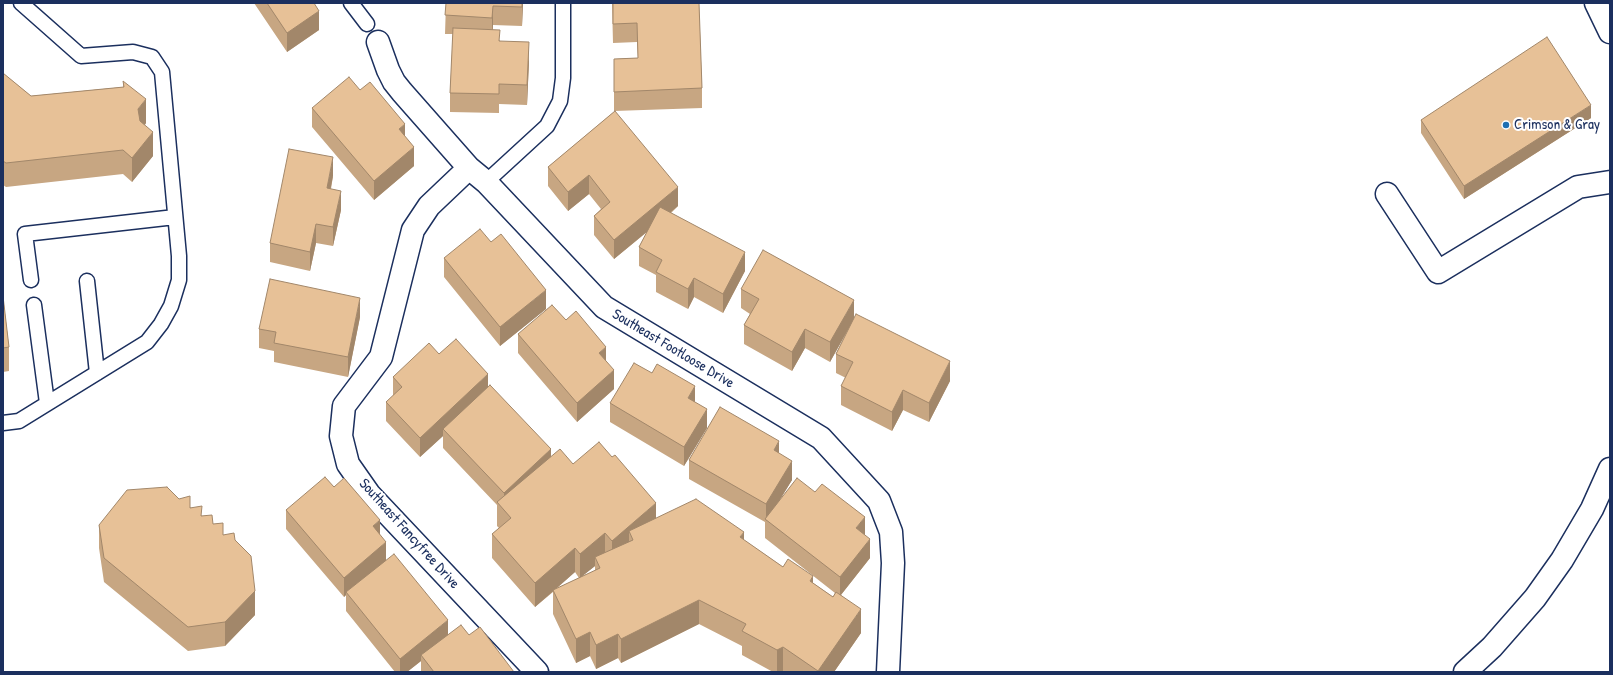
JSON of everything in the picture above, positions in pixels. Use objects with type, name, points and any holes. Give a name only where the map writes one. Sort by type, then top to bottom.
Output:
[{"type":"street","points":[[1596,3],[1610,32]]},
{"type":"street","name":"Southeast Footloose Drive","points":[[378,42],[394,82],[469,168],[486,182],[604,307],[821,438],[879,501],[891,532],[893,563],[888,672]]},
{"type":"street","name":"Southeast Fancyfree Drive","points":[[469,168],[429,206],[413,230],[381,357],[344,406],[341,436],[348,464],[369,494],[537,672]]},
{"type":"street","points":[[1387,194],[1438,272],[1578,187],[1610,182]]},
{"type":"street","points":[[1465,672],[1492,647],[1535,598],[1562,560],[1588,515],[1610,469]]},
{"type":"lane","points":[[3,423],[19,421],[147,342],[161,324],[171,306],[179,280],[179,256],[162,72],[152,57],[133,52],[81,56],[22,3]]},
{"type":"lane","points":[[351,3],[367,24]]},
{"type":"lane","points":[[486,182],[547,126],[560,101],[563,78],[563,3]]},
{"type":"lane","points":[[31,280],[25,234],[175,217]]},
{"type":"lane","points":[[87,281],[97,373]]},
{"type":"lane","points":[[34,305],[47,403]]},
{"type":"building","points":[[267,3],[314,3],[319,11],[287,33]]},
{"type":"building","points":[[446,3],[522,3],[522,7],[493,6],[492,18],[445,15]]},
{"type":"building","points":[[613,3],[699,3],[702,88],[614,92],[614,59],[638,58],[637,23],[613,24]]},
{"type":"building","points":[[453,28],[500,30],[499,41],[529,42],[527,85],[499,84],[499,94],[450,93]]},
{"type":"building","name":"Crimson & Gray","points":[[1547,37],[1591,105],[1464,186],[1421,120]]},
{"type":"building","points":[[3,73],[31,96],[124,87],[123,81],[146,99],[138,109],[140,121],[153,132],[132,158],[123,150],[6,163],[3,161]]},
{"type":"building","points":[[349,77],[360,90],[370,82],[405,124],[399,129],[414,147],[374,181],[312,108]]},
{"type":"building","points":[[615,111],[678,187],[614,240],[594,216],[610,202],[589,175],[568,192],[548,167]]},
{"type":"building","points":[[289,149],[333,157],[327,188],[341,191],[333,227],[316,224],[310,252],[270,243]]},
{"type":"building","points":[[660,207],[745,252],[723,294],[694,278],[688,289],[656,272],[662,260],[639,247]]},
{"type":"building","points":[[480,229],[491,242],[501,234],[546,290],[500,327],[444,258]]},
{"type":"building","points":[[763,250],[854,300],[830,342],[805,329],[792,352],[744,325],[759,299],[741,289]]},
{"type":"building","points":[[270,279],[360,298],[348,357],[274,343],[276,332],[259,329]]},
{"type":"building","points":[[3,296],[9,347],[3,348]]},
{"type":"building","points":[[552,305],[566,320],[576,311],[606,347],[599,353],[614,370],[577,403],[518,334]]},
{"type":"building","points":[[856,314],[950,361],[929,403],[903,390],[892,412],[841,386],[853,362],[836,354]]},
{"type":"building","points":[[456,339],[488,374],[420,438],[386,402],[402,387],[393,377],[429,343],[439,354]]},
{"type":"building","points":[[634,363],[652,373],[657,364],[695,386],[688,398],[707,409],[684,447],[610,403]]},
{"type":"building","points":[[490,385],[551,449],[504,493],[443,429]]},
{"type":"building","points":[[720,407],[779,441],[774,450],[792,461],[766,504],[689,460]]},
{"type":"building","points":[[599,442],[612,457],[615,455],[656,503],[612,541],[605,533],[580,554],[575,548],[535,583],[492,534],[511,518],[497,502],[560,449],[573,464]]},
{"type":"building","points":[[325,477],[334,487],[344,478],[380,520],[373,526],[386,542],[344,578],[286,510]]},
{"type":"building","points":[[797,478],[815,492],[822,484],[865,517],[856,528],[870,539],[840,577],[765,519]]},
{"type":"building","points":[[167,487],[179,499],[190,496],[190,508],[202,506],[201,516],[212,515],[213,524],[223,523],[223,535],[234,533],[235,540],[251,556],[255,591],[225,622],[188,627],[104,558],[99,525],[127,490]]},
{"type":"building","points":[[696,499],[744,532],[740,537],[783,567],[788,559],[813,576],[810,581],[833,597],[836,592],[861,609],[818,671],[783,647],[777,650],[742,631],[746,624],[699,600],[621,639],[618,634],[596,645],[590,632],[576,639],[553,590],[600,568],[595,557],[633,540],[629,531]]},
{"type":"building","points":[[394,554],[448,620],[400,659],[346,592]]},
{"type":"building","points":[[461,625],[469,635],[480,627],[514,672],[434,672],[421,655]]},
{"type":"place","name":"Crimson & Gray","points":[[1506,125]]}]
